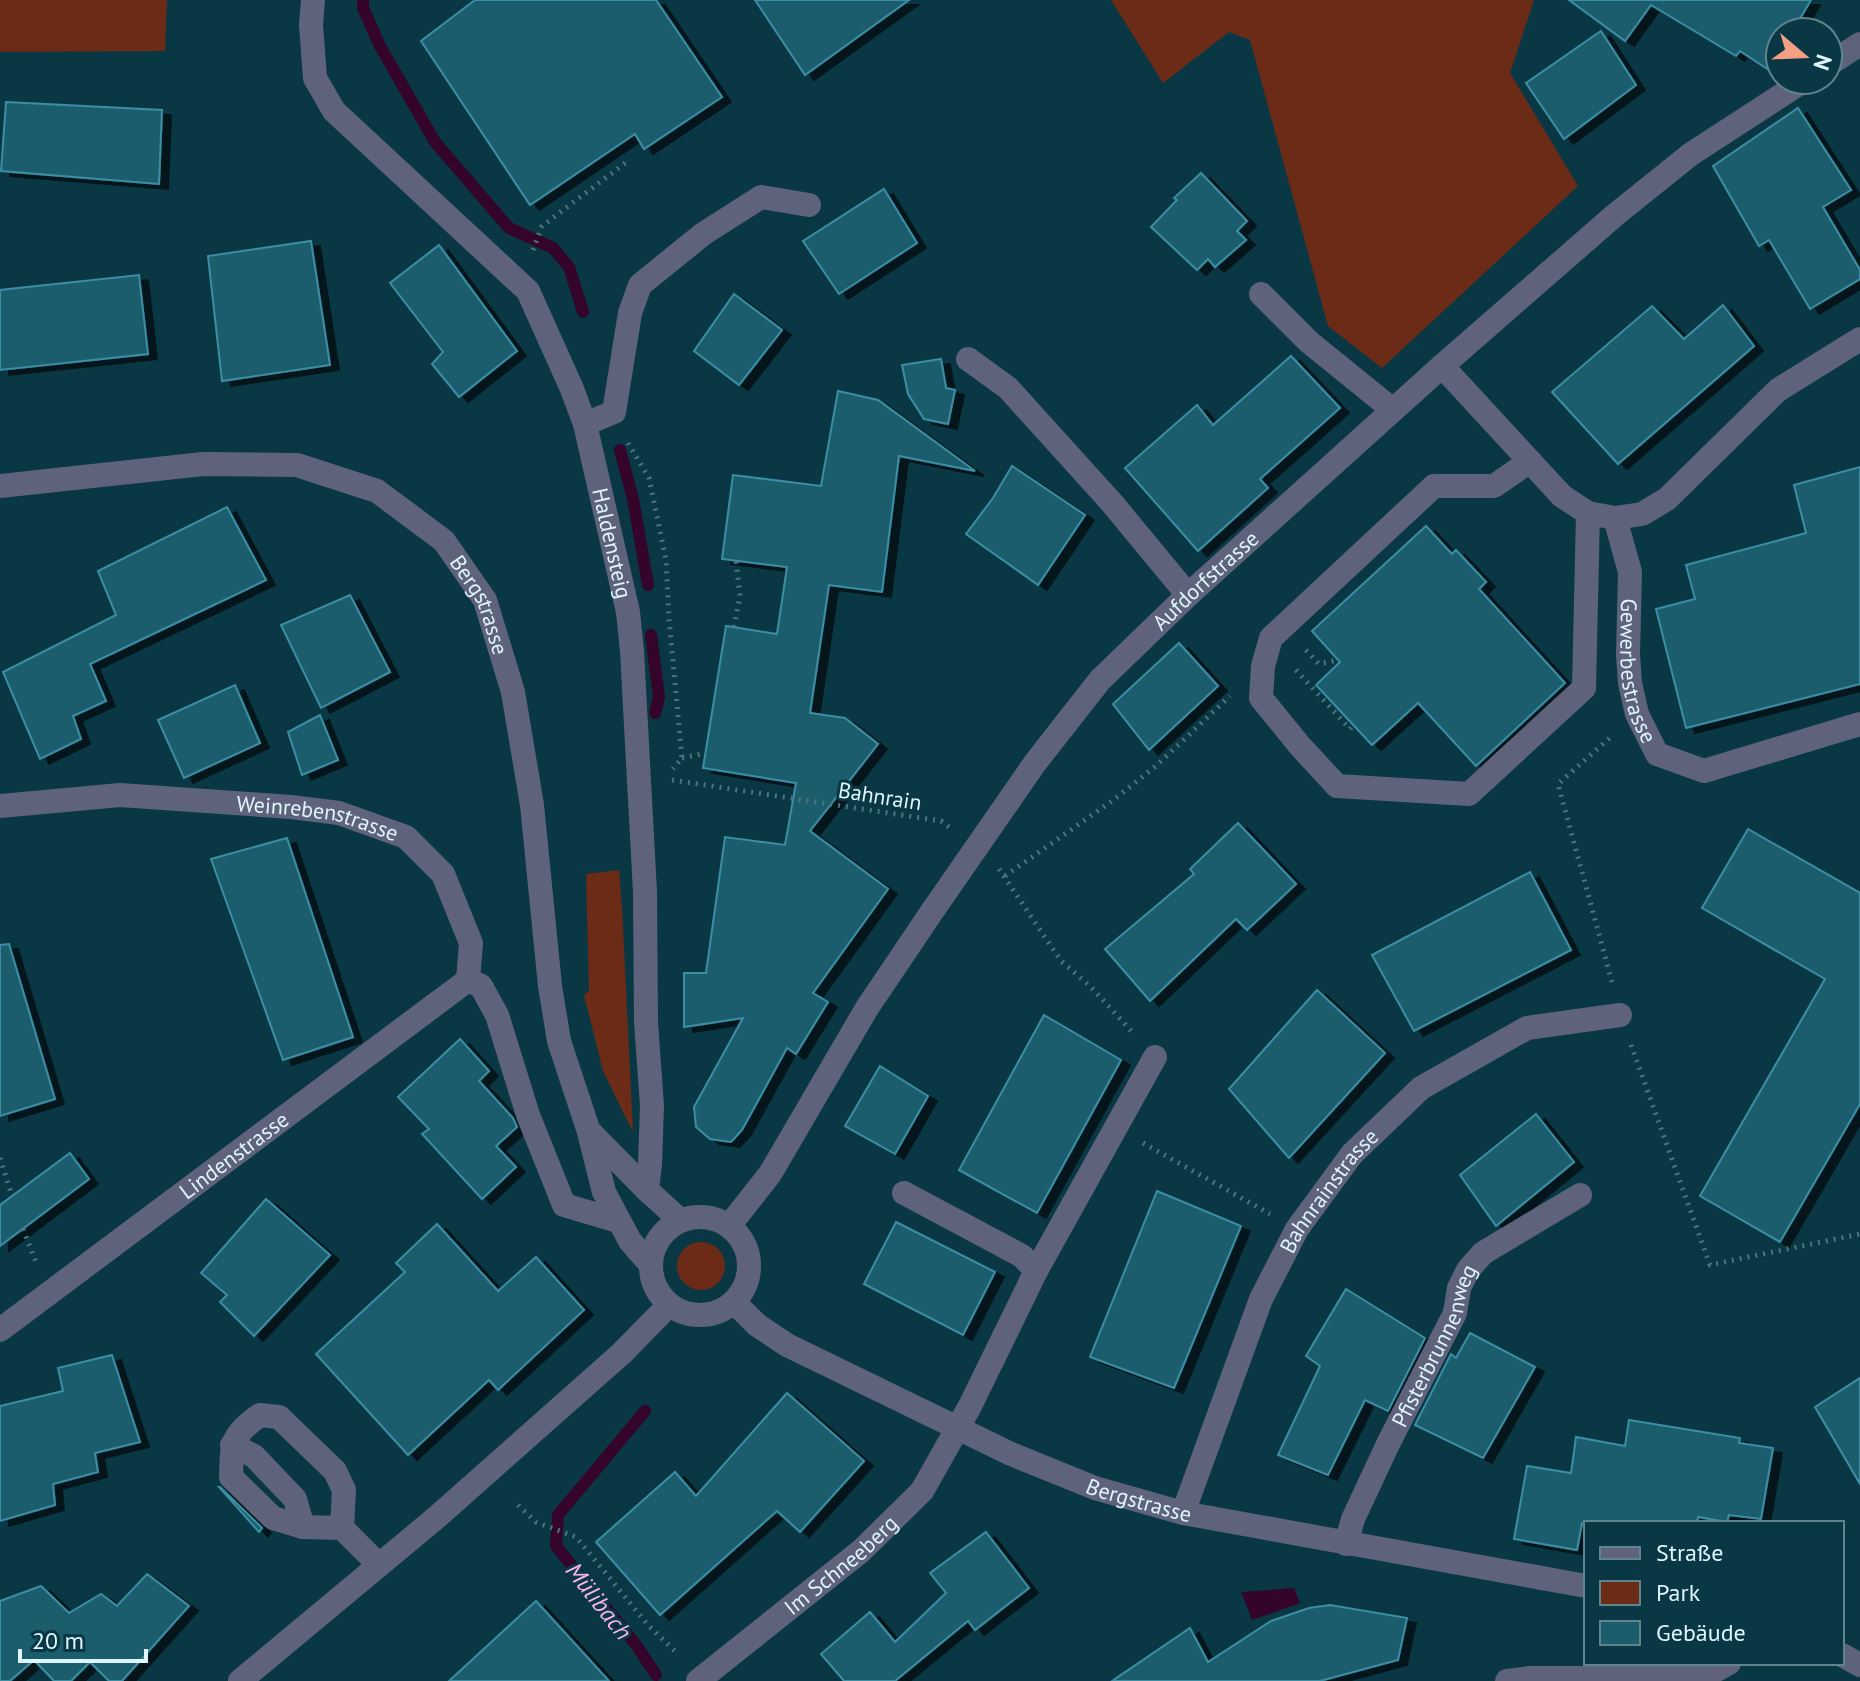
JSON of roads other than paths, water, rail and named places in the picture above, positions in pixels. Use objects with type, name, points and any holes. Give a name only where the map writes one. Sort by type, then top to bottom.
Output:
[{"type":"street","name":"Haldensteig","points":[[313,0],[311,25],[315,78],[334,111],[528,291],[585,424],[628,612],[632,651],[645,892],[646,1022],[652,1106],[647,1190]]},
{"type":"street","name":"Aufdorfstrasse","points":[[729,1226],[770,1174],[867,1008],[931,913],[1035,763],[1100,680],[1188,595],[1615,215],[1691,154],[1780,96]]},
{"type":"street","points":[[585,424],[614,412],[630,313],[640,285],[703,234],[761,197],[809,205]]},
{"type":"street","points":[[1261,294],[1309,342],[1393,410]]},
{"type":"street","points":[[1442,366],[1562,496],[1588,513],[1615,518],[1642,514],[1667,499],[1778,390],[1860,339]]},
{"type":"street","points":[[968,359],[1008,388],[1112,503],[1188,595]]},
{"type":"street","points":[[1530,461],[1494,486],[1434,486],[1362,544],[1271,638],[1263,666],[1261,698],[1337,786],[1469,794],[1584,688],[1588,513]]},
{"type":"street","name":"Bergstrasse","points":[[0,486],[203,464],[297,465],[377,491],[444,541],[485,600],[513,692],[532,805],[550,986],[571,1080],[589,1132],[604,1192],[630,1241],[651,1265],[652,1279],[658,1293],[669,1305]]},
{"type":"street","name":"Gewerbestrasse","points":[[1615,518],[1630,572],[1630,683],[1637,714],[1657,754],[1704,771],[1860,724]]},
{"type":"street","name":"Weinrebenstrasse","points":[[0,806],[120,795],[291,807],[339,813],[406,837],[443,874],[471,943],[468,980]]},
{"type":"street","points":[[468,980],[481,986],[497,1015],[528,1115],[564,1205],[618,1221]]},
{"type":"street","name":"Lindenstrasse","points":[[0,1330],[468,980]]},
{"type":"street","name":"Bahnrainstrasse","points":[[1183,1513],[1261,1299],[1297,1229],[1352,1154],[1421,1088],[1527,1028],[1620,1015]]},
{"type":"street","name":"Im Schneeberg","points":[[701,1679],[861,1551],[922,1491],[958,1428],[1036,1271],[1155,1057]]},
{"type":"street","name":"Bergstrasse","points":[[589,1132],[681,1221]]},
{"type":"street","points":[[904,1193],[1022,1256],[1036,1271]]},
{"type":"street","name":"Pfisterbrunnenweg","points":[[1346,1544],[1353,1519],[1388,1444],[1455,1313],[1459,1288],[1468,1270],[1483,1253],[1580,1195]]},
{"type":"street","points":[[240,1681],[448,1508],[622,1353],[669,1305],[684,1313],[702,1316],[719,1312],[734,1302],[744,1288],[749,1272],[748,1255],[741,1239],[729,1226],[706,1217],[681,1221],[669,1228],[653,1251],[651,1265]]},
{"type":"street","name":"Bergstrasse","points":[[734,1302],[757,1325],[787,1345],[1011,1454],[1095,1488],[1183,1513],[1584,1586]]},
{"type":"street","points":[[342,1528],[344,1490],[335,1471],[279,1417],[260,1415],[246,1425],[232,1445],[231,1477],[273,1518],[303,1527],[342,1528],[379,1565]]},
{"type":"street","points":[[1507,1681],[1530,1678],[1653,1678],[1711,1673],[1725,1665]]},
{"type":"waterway","points":[[363,0],[363,8],[380,46],[435,142],[509,228],[553,248],[569,267],[583,312]]},
{"type":"waterway","points":[[620,450],[633,499],[648,585]]},
{"type":"waterway","points":[[651,635],[659,697],[655,713]]},
{"type":"waterway","name":"Mülibach","points":[[645,1411],[558,1515],[556,1546],[637,1646],[656,1675]]}]
